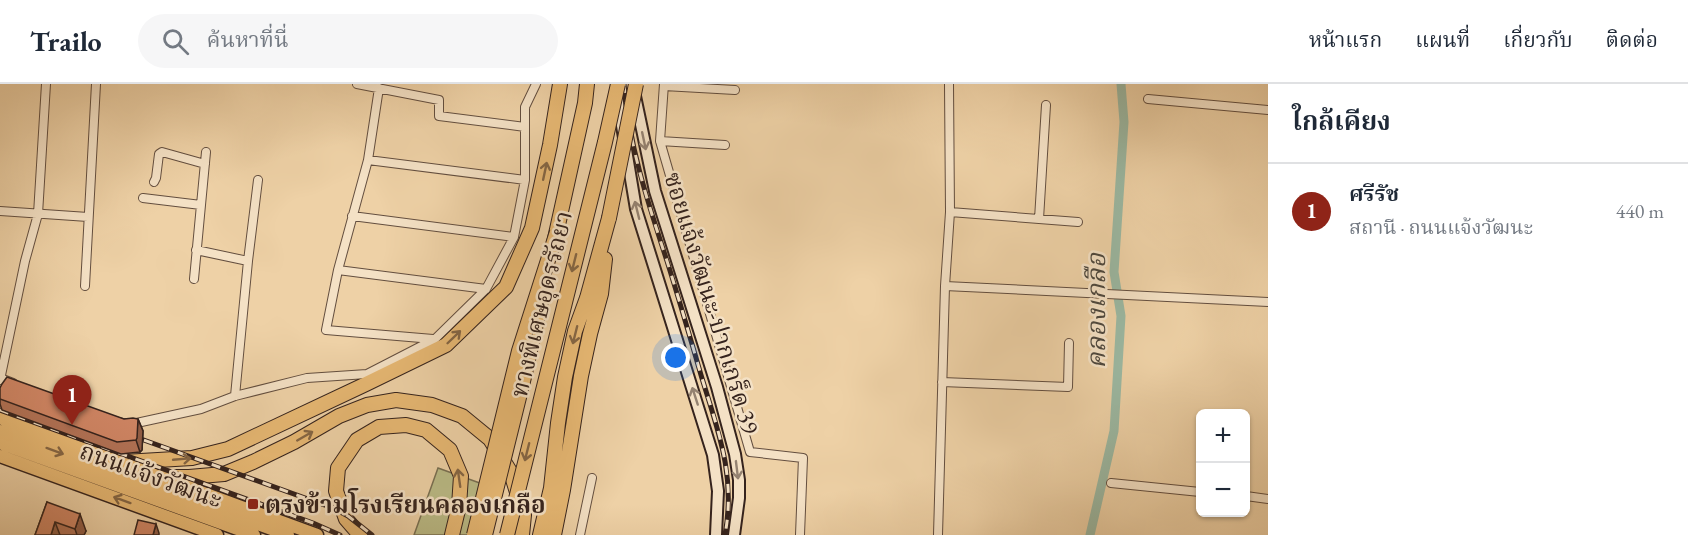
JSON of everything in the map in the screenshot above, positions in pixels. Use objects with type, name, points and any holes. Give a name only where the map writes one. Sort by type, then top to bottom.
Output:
[{"type":"highway","points":[[124,462],[192,458],[228,449],[446,345],[506,287],[532,228],[550,145],[560,84]]},
{"type":"highway","name":"ทางพิเศษอุดรรัถยา","points":[[485,535],[557,232],[585,103],[587,84]]},
{"type":"highway","name":"ทางพิเศษอุดรรัถยา","points":[[507,535],[605,142],[617,84]]},
{"type":"highway","points":[[554,535],[580,376],[601,294],[609,218],[634,84]]},
{"type":"highway","points":[[540,535],[551,488],[565,377],[575,331],[587,298],[609,218]]},
{"type":"highway","points":[[474,535],[519,351],[557,232]]},
{"type":"highway","points":[[161,477],[224,474],[294,442],[339,416],[367,405],[396,400],[432,405],[462,416],[490,439],[511,473],[524,515],[522,535]]},
{"type":"highway","points":[[360,535],[346,519],[336,491],[338,468],[357,440],[379,427],[406,425],[426,430],[450,450],[461,476],[459,506],[452,535]]},
{"type":"main road","name":"ซอยแจ้งวัฒนะ-ปากเกร็ด 39","points":[[617,84],[616,93],[636,209],[711,446],[717,473],[716,535]]},
{"type":"main road","name":"ซอยแจ้งวัฒนะ-ปากเกร็ด 39","points":[[634,84],[655,191],[717,387],[735,454],[739,480],[735,535]]},
{"type":"main road","name":"ถนนแจ้งวัฒนะ","points":[[0,418],[317,535]]},
{"type":"main road","name":"ถนนแจ้งวัฒนะ","points":[[0,431],[254,535]]},
{"type":"main road","name":"ถนนแจ้งวัฒนะ","points":[[0,443],[288,535]]},
{"type":"main road","name":"ถนนแจ้งวัฒนะ","points":[[0,456],[217,535]]},
{"type":"main road","points":[[718,507],[738,507]]},
{"type":"street","points":[[22,386],[0,379],[25,261],[38,214],[46,84]]},
{"type":"street","points":[[85,286],[96,84]]},
{"type":"street","points":[[357,84],[439,100],[439,116],[525,127]]},
{"type":"street","points":[[119,421],[130,425],[307,378],[367,374],[435,339],[486,289],[514,237],[525,180],[525,106],[536,84]]},
{"type":"street","points":[[938,535],[945,286],[950,212],[949,84]]},
{"type":"street","points":[[735,90],[664,85],[660,141],[750,452],[803,458],[800,535]]},
{"type":"street","points":[[379,88],[368,160],[338,270],[326,330],[435,339]]},
{"type":"street","points":[[1148,99],[1268,110]]},
{"type":"street","points":[[1039,219],[1046,105]]},
{"type":"street","points":[[660,141],[725,145]]},
{"type":"street","points":[[154,182],[159,154],[162,152],[206,164]]},
{"type":"street","points":[[194,279],[206,152]]},
{"type":"street","points":[[368,160],[525,180]]},
{"type":"street","points":[[235,396],[258,180]]},
{"type":"street","points":[[143,198],[201,205]]},
{"type":"street","points":[[0,212],[88,217]]},
{"type":"street","points":[[950,212],[1078,222]]},
{"type":"street","points":[[352,216],[514,237]]},
{"type":"street","points":[[196,250],[248,261]]},
{"type":"street","points":[[338,270],[486,289]]},
{"type":"street","points":[[945,286],[1268,302]]},
{"type":"street","points":[[942,382],[1068,387],[1069,343]]},
{"type":"street","points":[[580,535],[591,478]]},
{"type":"street","points":[[1111,483],[1196,492]]},
{"type":"street","points":[[1250,497],[1268,499]]},
{"type":"green space","points":[[438,468],[502,491],[486,535],[414,535]]},
{"type":"building","points":[[7,377],[124,419],[138,419],[137,438],[117,442],[0,399],[0,388]]},
{"type":"building","points":[[47,502],[80,514],[75,529],[55,522],[51,535],[35,535]]},
{"type":"building","points":[[138,520],[156,524],[153,535],[134,535]]},
{"type":"waterway","name":"คลองเกลือ","points":[[1090,535],[1114,431],[1121,316],[1114,272],[1124,122],[1121,84]]},
{"type":"railway","points":[[624,84],[630,130],[640,174],[724,454],[728,493],[725,535]]},
{"type":"railway","points":[[0,410],[313,523],[340,535]]},
{"type":"railway","points":[[127,434],[333,508],[348,516],[372,535]]},
{"type":"place","name":"ศรีรัช","points":[[72,425]]},
{"type":"place","name":"ตรงข้ามโรงเรียนคลองเกลือ","points":[[253,504]]}]
